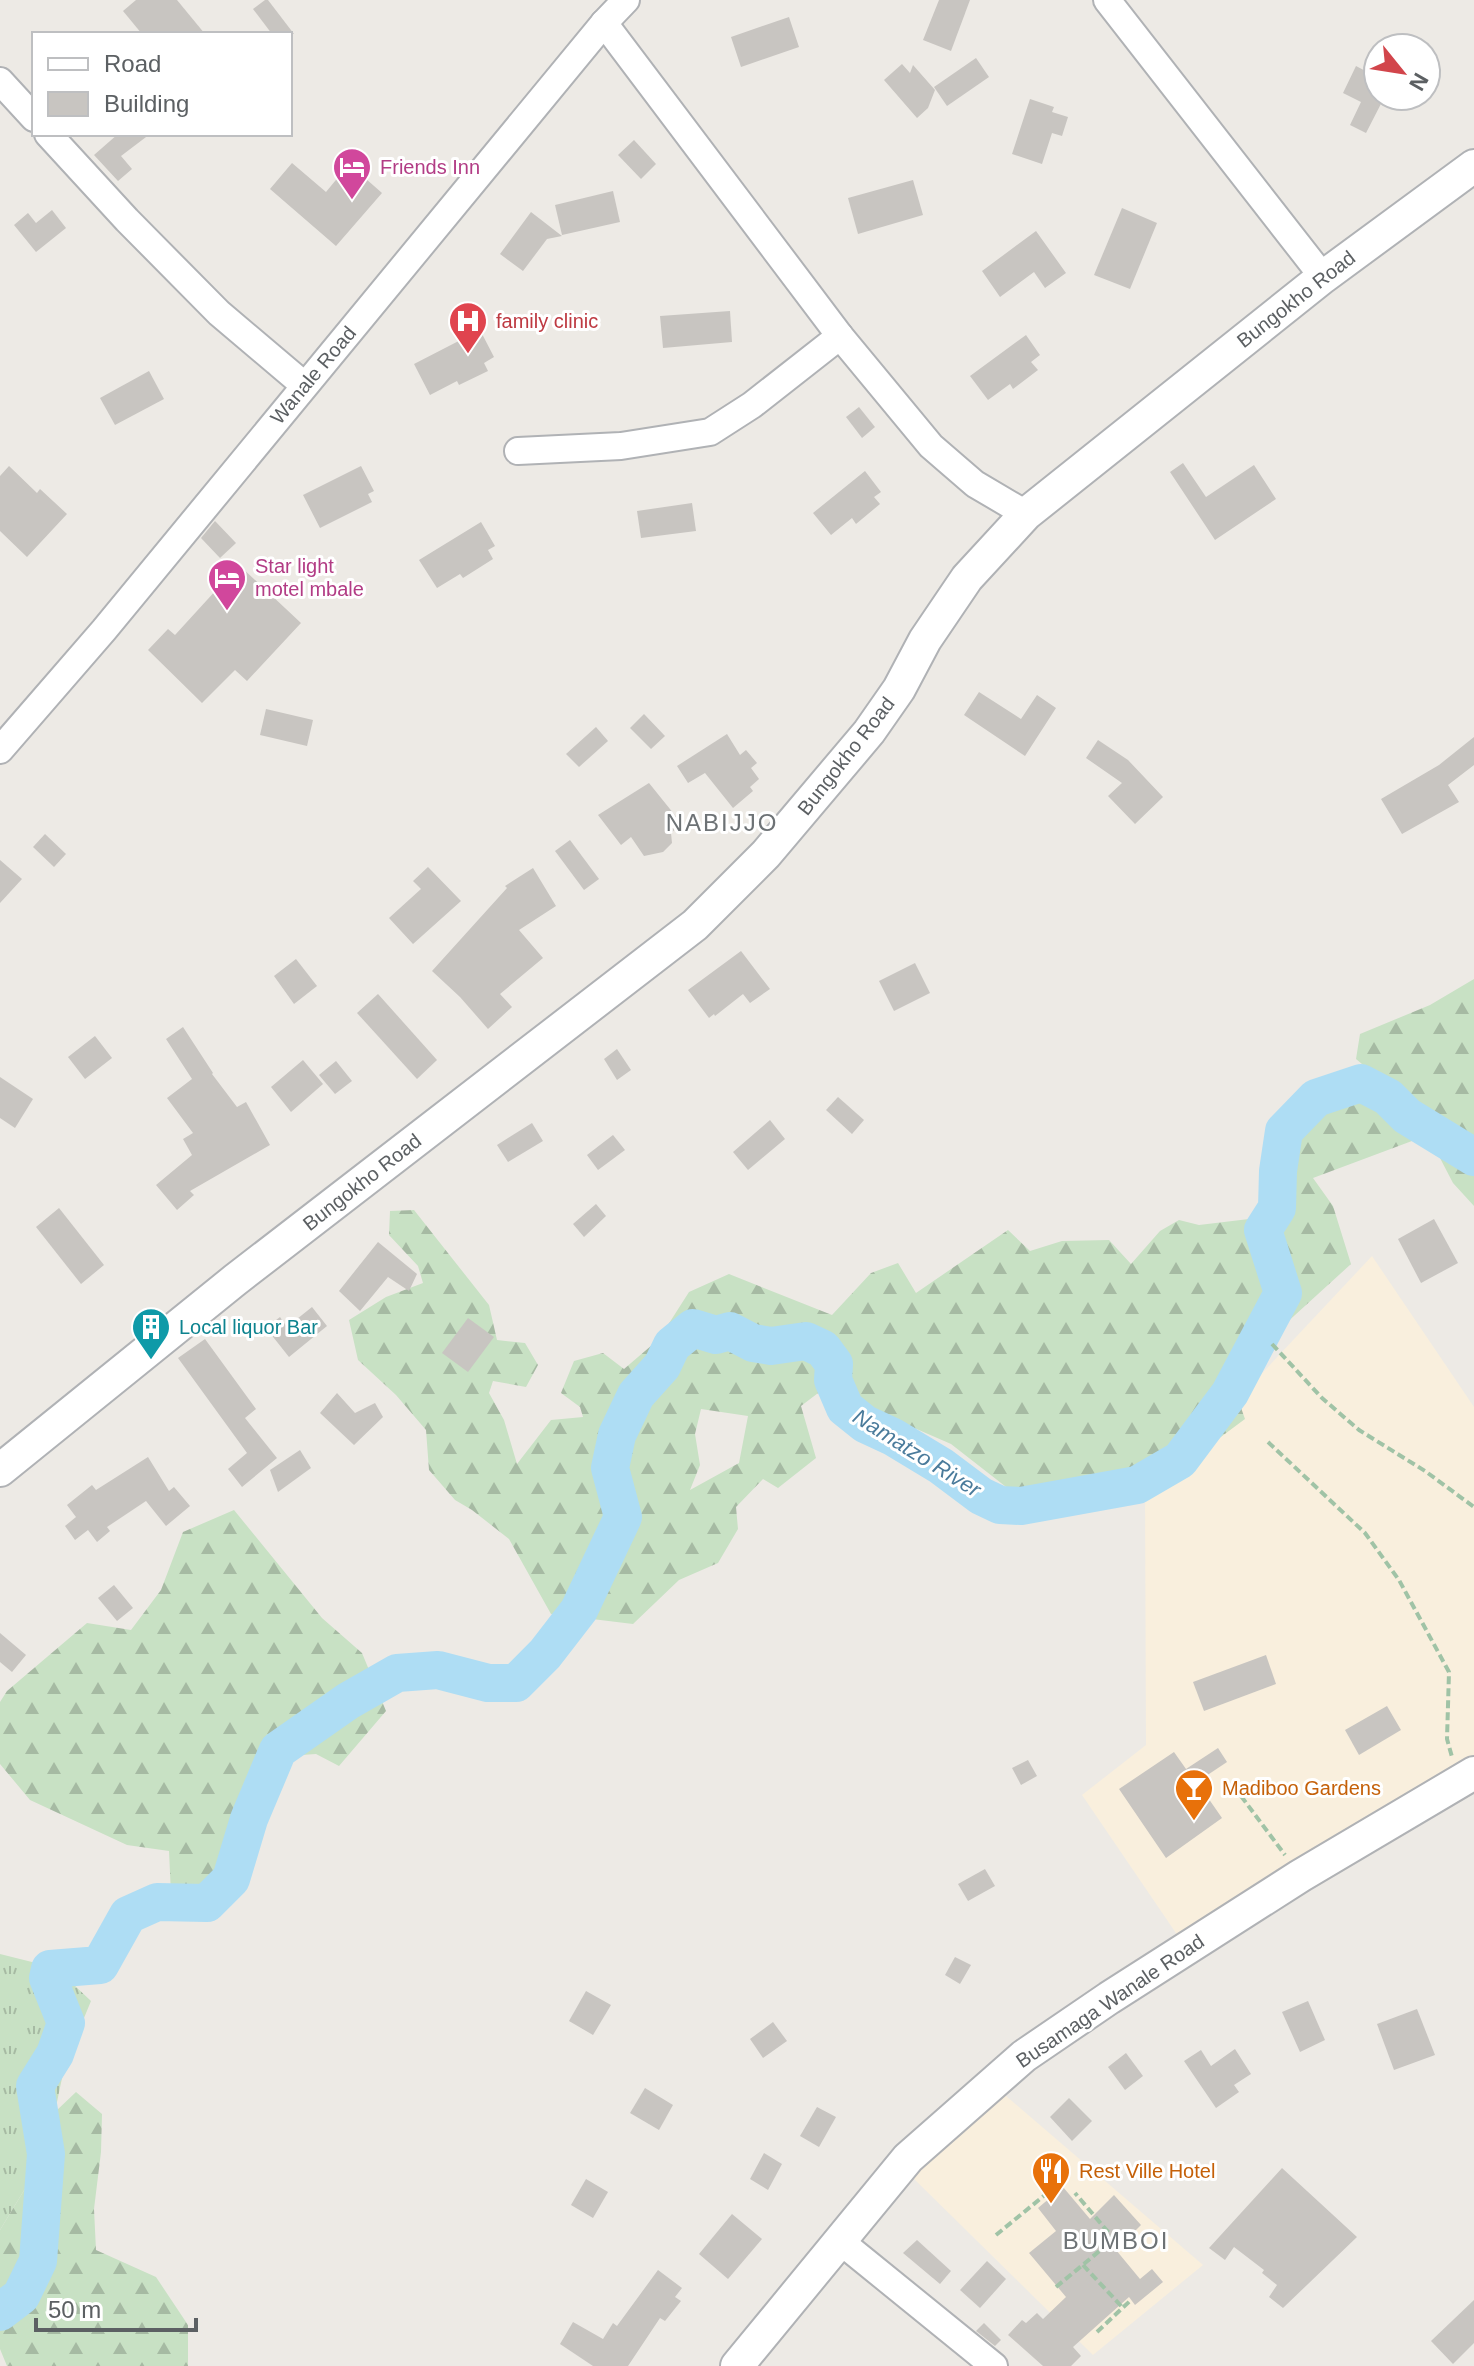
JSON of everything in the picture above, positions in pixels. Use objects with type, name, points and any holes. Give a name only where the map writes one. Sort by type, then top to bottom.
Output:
[{"type":"street","name":"Wanale Road","points":[[0,750],[104,630],[626,0]]},
{"type":"street","points":[[1107,0],[1323,277]]},
{"type":"street","points":[[604,23],[840,336],[941,456],[975,484],[1026,514]]},
{"type":"street","points":[[0,81],[32,116]]},
{"type":"street","points":[[50,136],[219,313],[304,385]]},
{"type":"street","name":"Bungokho Road","points":[[3,1462],[695,925],[766,854],[869,732],[967,578],[1026,514],[1323,277],[1474,166]]},
{"type":"street","points":[[518,451],[621,446],[710,432],[752,405],[840,336]]},
{"type":"street","name":"Busamaga Wanale Road","points":[[737,2366],[908,2158],[1024,2056],[1300,1876],[1466,1778]]},
{"type":"street","points":[[840,2241],[994,2366]]},
{"type":"path","points":[[1272,1344],[1322,1398],[1359,1430],[1425,1471],[1474,1507]]},
{"type":"path","points":[[1268,1442],[1365,1533],[1399,1580],[1449,1672],[1447,1739],[1466,1778]]},
{"type":"path","points":[[1241,1796],[1300,1876]]},
{"type":"path","points":[[996,2235],[1062,2181]]},
{"type":"path","points":[[1056,2287],[1114,2239],[1075,2193]]},
{"type":"path","points":[[1083,2265],[1123,2308]]},
{"type":"path","points":[[1097,2332],[1131,2300]]},
{"type":"shaded area","points":[[1372,1256],[1474,1407],[1474,1758],[1180,1939],[1082,1795],[1146,1745],[1145,1490],[1163,1480],[1222,1420]]},
{"type":"shaded area","points":[[998,2089],[1203,2265],[1093,2355],[908,2173]]},
{"type":"green space","points":[[1474,979],[1474,1206],[1453,1183],[1428,1135],[1313,1178],[1333,1206],[1351,1264],[1272,1336],[1228,1371],[1245,1419],[1163,1480],[1133,1494],[1080,1506],[1019,1497],[951,1444],[826,1387],[801,1406],[816,1458],[778,1488],[763,1479],[736,1507],[738,1529],[718,1563],[679,1580],[633,1624],[551,1614],[509,1539],[455,1500],[429,1470],[426,1430],[396,1395],[358,1360],[349,1320],[386,1297],[423,1283],[418,1266],[389,1235],[390,1211],[414,1210],[489,1305],[497,1340],[525,1343],[538,1365],[526,1387],[493,1381],[489,1393],[504,1420],[517,1464],[551,1420],[583,1417],[580,1407],[561,1393],[574,1361],[603,1353],[624,1369],[659,1339],[689,1292],[729,1274],[832,1315],[871,1273],[898,1263],[916,1293],[1008,1230],[1030,1251],[1062,1241],[1109,1240],[1131,1264],[1160,1231],[1179,1220],[1199,1225],[1249,1219],[1270,1199],[1271,1158],[1276,1133],[1290,1110],[1319,1088],[1339,1077],[1364,1095],[1411,1105],[1356,1059],[1360,1034],[1430,1005]],"holes":[[[701,1409],[748,1416],[739,1463],[690,1490],[700,1465],[695,1434]]]},
{"type":"green space","points":[[234,1510],[322,1618],[362,1653],[386,1711],[339,1766],[316,1754],[287,1756],[228,1836],[222,1906],[172,1916],[169,1851],[127,1845],[30,1800],[0,1764],[0,1702],[7,1691],[87,1623],[131,1630],[161,1590],[183,1532]]},
{"type":"green space","points":[[0,1954],[56,1968],[91,2001],[65,2064],[46,2154],[0,2230]]},
{"type":"green space","points":[[76,2092],[102,2114],[94,2209],[96,2250],[156,2277],[188,2325],[188,2366],[7,2366],[0,2349],[0,2230],[46,2154],[55,2112]]},
{"type":"building","points":[[136,0],[177,0],[203,32],[140,32],[123,11]]},
{"type":"building","points":[[268,0],[294,34],[270,32],[253,9]]},
{"type":"building","points":[[939,0],[970,0],[951,51],[923,40]]},
{"type":"building","points":[[789,17],[799,47],[741,67],[731,37]]},
{"type":"building","points":[[976,58],[989,77],[947,106],[934,87]]},
{"type":"building","points":[[902,64],[910,73],[913,65],[935,90],[928,108],[917,118],[884,80]]},
{"type":"building","points":[[1356,66],[1362,69],[1362,112],[1377,112],[1366,133],[1350,125],[1361,102],[1343,93]]},
{"type":"building","points":[[1030,99],[1054,107],[1052,112],[1068,117],[1062,136],[1052,133],[1042,164],[1012,154]]},
{"type":"building","points":[[116,136],[147,136],[121,156],[132,169],[118,181],[94,155]]},
{"type":"building","points":[[634,140],[656,164],[641,179],[618,155]]},
{"type":"building","points":[[292,163],[326,192],[349,164],[382,193],[336,246],[270,189]]},
{"type":"building","points":[[913,180],[923,215],[858,234],[848,198]]},
{"type":"building","points":[[613,191],[620,222],[562,235],[555,205]]},
{"type":"building","points":[[1122,208],[1157,223],[1130,289],[1094,275]]},
{"type":"building","points":[[52,210],[66,228],[36,252],[14,225],[28,213],[36,223]]},
{"type":"building","points":[[531,212],[562,236],[547,239],[523,271],[500,254]]},
{"type":"building","points":[[1036,231],[1066,273],[1045,288],[1034,272],[1000,297],[982,271]]},
{"type":"building","points":[[730,311],[732,342],[663,348],[660,316]]},
{"type":"building","name":"family clinic","points":[[480,330],[494,357],[484,363],[488,371],[459,385],[457,381],[430,395],[414,364]]},
{"type":"building","points":[[1026,335],[1040,355],[1031,362],[1038,370],[1013,389],[1010,384],[988,400],[970,376]]},
{"type":"building","points":[[149,371],[164,399],[115,425],[100,398]]},
{"type":"building","points":[[859,407],[875,427],[862,438],[846,417]]},
{"type":"building","points":[[1183,463],[1206,497],[1254,465],[1276,499],[1215,540],[1170,472]]},
{"type":"building","points":[[9,466],[37,493],[40,489],[67,514],[27,557],[0,531],[0,476]]},
{"type":"building","points":[[361,466],[374,491],[368,494],[372,502],[320,528],[303,495]]},
{"type":"building","points":[[865,471],[881,492],[874,497],[880,504],[856,524],[852,518],[831,535],[813,513]]},
{"type":"building","points":[[692,503],[696,531],[641,538],[637,511]]},
{"type":"building","points":[[215,521],[236,543],[220,558],[201,538]]},
{"type":"building","points":[[481,522],[495,546],[488,550],[493,559],[463,578],[460,574],[437,588],[419,560]]},
{"type":"building","points":[[239,565],[301,623],[247,681],[235,670],[202,703],[148,650],[168,629],[175,635]]},
{"type":"building","points":[[979,692],[1021,719],[1037,695],[1056,708],[1025,756],[964,715]]},
{"type":"building","points":[[266,709],[313,720],[307,746],[260,735]]},
{"type":"building","points":[[644,714],[665,736],[651,749],[630,728]]},
{"type":"building","points":[[596,727],[608,741],[579,767],[566,754]]},
{"type":"building","points":[[727,734],[740,755],[746,750],[757,763],[751,768],[759,779],[750,787],[753,791],[733,808],[705,773],[688,783],[677,766]]},
{"type":"building","points":[[1474,737],[1474,765],[1448,785],[1459,802],[1402,834],[1381,799],[1439,765]]},
{"type":"building","points":[[1098,740],[1128,760],[1163,797],[1135,824],[1108,796],[1122,783],[1086,758]]},
{"type":"building","points":[[649,783],[682,824],[671,833],[672,843],[663,852],[644,856],[631,837],[621,845],[598,815]]},
{"type":"building","points":[[45,834],[66,854],[54,867],[33,847]]},
{"type":"building","points":[[570,840],[599,879],[584,890],[555,851]]},
{"type":"building","points":[[0,860],[22,879],[0,903]]},
{"type":"building","points":[[428,867],[461,901],[413,944],[389,918],[421,889],[413,881]]},
{"type":"building","points":[[533,868],[556,906],[519,930],[543,958],[500,994],[512,1007],[488,1029],[432,971],[507,888],[505,886]]},
{"type":"building","points":[[741,951],[770,989],[750,1003],[743,994],[709,1018],[688,990]]},
{"type":"building","points":[[296,959],[317,986],[294,1004],[274,976]]},
{"type":"building","points":[[915,963],[930,993],[894,1011],[879,981]]},
{"type":"building","points":[[378,994],[437,1060],[417,1079],[357,1013]]},
{"type":"building","points":[[183,1027],[237,1107],[246,1102],[270,1145],[190,1191],[194,1195],[177,1210],[156,1185],[192,1155],[183,1139],[193,1133],[167,1098],[192,1079],[166,1039]]},
{"type":"building","points":[[95,1036],[112,1058],[85,1079],[68,1057]]},
{"type":"building","points":[[617,1049],[631,1070],[617,1080],[604,1059]]},
{"type":"building","points":[[303,1060],[323,1084],[291,1112],[271,1087]]},
{"type":"building","points":[[336,1061],[352,1081],[335,1094],[319,1075]]},
{"type":"building","points":[[0,1077],[33,1099],[15,1128],[0,1118]]},
{"type":"building","points":[[838,1097],[864,1120],[852,1134],[826,1110]]},
{"type":"building","points":[[770,1120],[785,1139],[748,1170],[733,1152]]},
{"type":"building","points":[[532,1123],[543,1141],[508,1162],[497,1145]]},
{"type":"building","points":[[613,1135],[625,1150],[598,1170],[587,1155]]},
{"type":"building","points":[[596,1204],[606,1216],[584,1237],[573,1224]]},
{"type":"building","points":[[59,1208],[104,1265],[81,1284],[36,1227]]},
{"type":"building","points":[[1434,1219],[1458,1263],[1421,1283],[1398,1239]]},
{"type":"building","points":[[378,1242],[417,1274],[409,1291],[388,1277],[360,1311],[339,1291]]},
{"type":"building","points":[[312,1307],[327,1326],[289,1357],[266,1328],[280,1317],[287,1327]]},
{"type":"building","points":[[468,1318],[494,1337],[468,1372],[442,1353]]},
{"type":"building","points":[[205,1339],[256,1409],[245,1418],[277,1458],[242,1487],[228,1469],[247,1453],[178,1358]]},
{"type":"building","points":[[337,1393],[355,1413],[375,1403],[383,1417],[354,1445],[320,1413]]},
{"type":"building","points":[[300,1450],[311,1468],[278,1492],[270,1470]]},
{"type":"building","points":[[148,1457],[169,1491],[174,1487],[190,1506],[166,1526],[146,1501],[107,1527],[110,1531],[97,1542],[88,1530],[75,1540],[65,1526],[76,1517],[67,1505],[92,1485],[96,1490]]},
{"type":"building","points":[[114,1585],[133,1608],[117,1621],[98,1598]]},
{"type":"building","points":[[0,1633],[26,1655],[12,1672],[0,1662]]},
{"type":"building","points":[[1266,1655],[1276,1684],[1204,1711],[1193,1682]]},
{"type":"building","points":[[1387,1706],[1401,1730],[1359,1755],[1345,1730]]},
{"type":"building","points":[[1218,1748],[1227,1762],[1197,1782],[1222,1818],[1166,1858],[1119,1789],[1174,1752],[1186,1769]]},
{"type":"building","points":[[1028,1760],[1037,1776],[1021,1785],[1012,1768]]},
{"type":"building","points":[[985,1869],[995,1886],[968,1901],[958,1884]]},
{"type":"building","points":[[955,1957],[971,1965],[960,1984],[945,1975]]},
{"type":"building","points":[[586,1991],[611,2005],[593,2035],[569,2021]]},
{"type":"building","points":[[1308,2001],[1325,2040],[1300,2052],[1282,2012]]},
{"type":"building","points":[[1417,2009],[1435,2055],[1394,2070],[1377,2024]]},
{"type":"building","points":[[773,2022],[787,2041],[763,2058],[750,2039]]},
{"type":"building","points":[[1235,2049],[1251,2074],[1234,2085],[1239,2092],[1216,2108],[1184,2061],[1201,2050],[1211,2066]]},
{"type":"building","points":[[1126,2053],[1143,2076],[1125,2090],[1108,2067]]},
{"type":"building","points":[[645,2088],[673,2105],[659,2130],[630,2113]]},
{"type":"building","points":[[1069,2098],[1092,2121],[1072,2141],[1050,2117]]},
{"type":"building","points":[[817,2107],[836,2117],[819,2147],[800,2136]]},
{"type":"building","points":[[764,2153],[782,2164],[768,2190],[750,2179]]},
{"type":"building","points":[[1282,2168],[1357,2237],[1283,2308],[1269,2297],[1277,2285],[1262,2273],[1264,2270],[1234,2247],[1225,2260],[1209,2248]]},
{"type":"building","points":[[586,2179],[608,2192],[593,2218],[571,2205]]},
{"type":"building","points":[[1063,2187],[1090,2219],[1114,2195],[1141,2225],[1116,2250],[1140,2279],[1152,2269],[1163,2282],[1135,2305],[1129,2297],[1073,2347],[1081,2356],[1071,2366],[1043,2366],[1008,2335],[1022,2320],[1026,2323],[1037,2313],[1043,2319],[1066,2297],[1029,2253],[1056,2231],[1038,2208]]},
{"type":"building","points":[[732,2214],[762,2239],[728,2279],[699,2254]]},
{"type":"building","points":[[917,2240],[951,2271],[940,2284],[903,2253]]},
{"type":"building","points":[[987,2261],[1006,2279],[980,2308],[960,2290]]},
{"type":"building","points":[[658,2270],[682,2288],[675,2297],[681,2301],[665,2321],[660,2318],[628,2366],[593,2366],[560,2344],[573,2322],[603,2339],[613,2323],[617,2326]]},
{"type":"building","points":[[1474,2300],[1474,2343],[1453,2364],[1431,2341]]},
{"type":"building","points":[[984,2323],[1001,2340],[995,2346],[976,2331]]},
{"type":"waterway","name":"Namatzo River","points":[[0,2312],[21,2296],[38,2261],[46,2154],[35,2086],[55,2054],[66,2023],[48,1978],[50,1969],[100,1965],[128,1915],[157,1902],[207,1903],[231,1879],[249,1819],[278,1750],[348,1701],[397,1673],[438,1670],[488,1683],[516,1683],[545,1654],[579,1610],[623,1517],[610,1468],[617,1435],[636,1395],[662,1366],[672,1345],[693,1328],[716,1335],[730,1331],[753,1343],[771,1346],[806,1341],[823,1349],[834,1364],[833,1380],[845,1408],[865,1424],[893,1437],[941,1466],[981,1496],[1000,1505],[1021,1506],[1137,1485],[1180,1460],[1230,1393],[1283,1293],[1263,1230],[1277,1208],[1284,1131],[1316,1098],[1361,1083],[1388,1097],[1407,1116],[1474,1157]]},
{"type":"place","name":"Friends Inn","points":[[352,201]]},
{"type":"place","name":"family clinic","points":[[468,355]]},
{"type":"place","name":"Star light motel mbale","points":[[227,612]]},
{"type":"place","name":"Local liquor Bar","points":[[151,1361]]},
{"type":"place","name":"Madiboo Gardens","points":[[1194,1822]]},
{"type":"place","name":"Rest Ville Hotel","points":[[1051,2205]]},
{"type":"district","name":"NABIJJO","points":[[722,822]]},
{"type":"district","name":"BUMBOI","points":[[1116,2240]]}]
